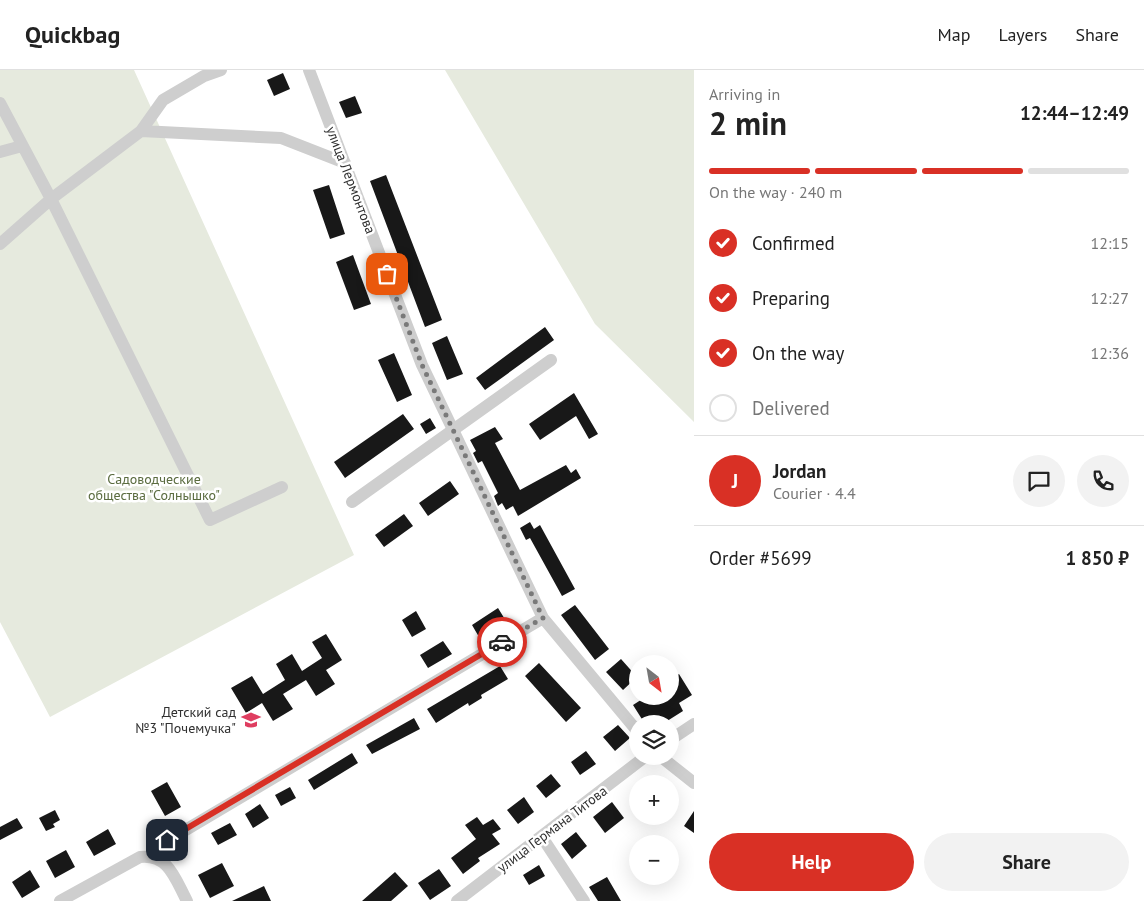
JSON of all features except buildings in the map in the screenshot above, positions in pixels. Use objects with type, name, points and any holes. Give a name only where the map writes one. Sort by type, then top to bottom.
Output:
[{"type":"street","points":[[0,244],[51,199],[141,131],[163,100],[204,76],[221,70]]},
{"type":"street","name":"улица Лермонтова","points":[[309,70],[422,365],[543,618],[629,721]]},
{"type":"street","points":[[0,104],[51,199],[210,520],[282,487]]},
{"type":"street","points":[[141,131],[281,138],[345,164]]},
{"type":"street","points":[[0,152],[22,146]]},
{"type":"street","points":[[352,502],[551,360]]},
{"type":"street","points":[[155,857],[167,840],[543,618]]},
{"type":"street","points":[[679,734],[694,724]]},
{"type":"street","name":"улица Германа Титова","points":[[457,901],[634,765]]},
{"type":"street","points":[[671,765],[694,783]]},
{"type":"street","points":[[542,837],[584,901]]},
{"type":"street","points":[[60,901],[140,857],[155,857],[169,868],[187,901]]},
{"type":"green space","name":"Садоводческие общества \"Солнышко\"","points":[[0,70],[134,70],[354,555],[50,717],[0,622]]},
{"type":"green space","points":[[445,70],[694,70],[694,422],[595,324]]},
{"type":"way so far","points":[[387,274],[422,365],[543,618],[502,642]]},
{"type":"place","name":"Детский сад №3 \"Почемучка\"","points":[[251,720]]},
{"type":"route","points":[[167,840],[502,642]]}]
